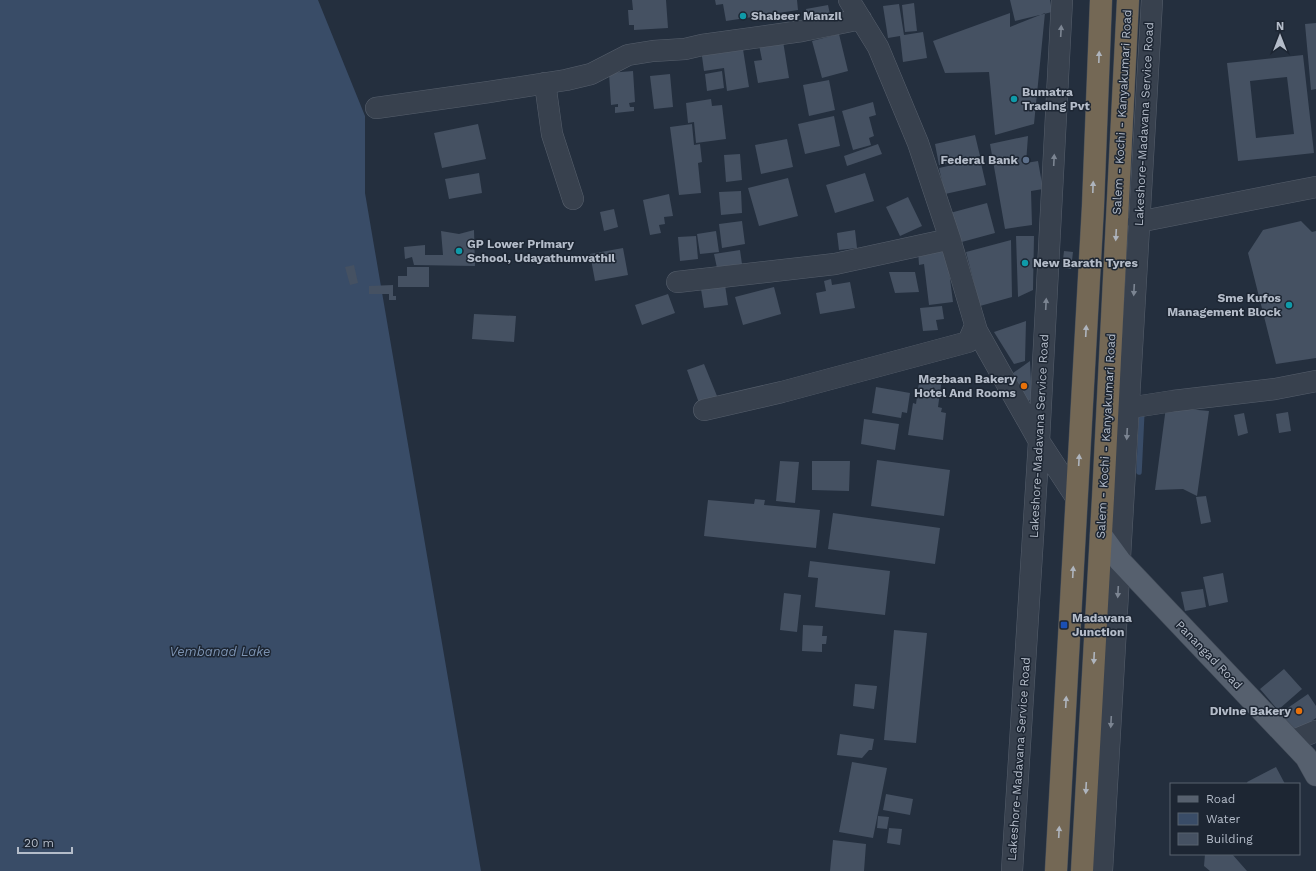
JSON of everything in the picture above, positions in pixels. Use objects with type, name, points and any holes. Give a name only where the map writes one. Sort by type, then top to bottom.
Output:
[{"type":"highway","name":"Salem - Kochi - Kanyakumari Road","points":[[1056,871],[1093,206],[1101,0]]},
{"type":"highway","name":"Salem - Kochi - Kanyakumari Road","points":[[1082,871],[1128,0]]},
{"type":"highway","points":[[1077,499],[1100,535]]},
{"type":"main road","name":"Panangad Road","points":[[1100,535],[1120,562],[1292,741],[1306,757],[1316,774]]},
{"type":"street","points":[[848,0],[878,47],[918,143],[950,239],[975,326],[1039,441],[1077,499]]},
{"type":"street","name":"Lakeshore-Madavana Service Road","points":[[1012,871],[1039,441],[1062,0]]},
{"type":"street","name":"Lakeshore-Madavana Service Road","points":[[1102,871],[1138,222],[1152,0]]},
{"type":"street","points":[[376,108],[545,83],[591,74],[628,55],[653,51],[685,50],[702,45],[802,31],[861,19]]},
{"type":"street","points":[[545,83],[552,134],[573,199]]},
{"type":"street","points":[[1138,222],[1316,187]]},
{"type":"street","points":[[677,282],[835,264],[950,239]]},
{"type":"street","points":[[704,410],[782,392],[968,342],[975,326]]},
{"type":"street","points":[[1128,408],[1173,401],[1300,386],[1316,382]]},
{"type":"street","points":[[1292,741],[1316,731]]},
{"type":"water","name":"Vembanad Lake","points":[[0,0],[318,0],[365,116],[365,193],[481,871],[0,871]]},
{"type":"building","points":[[632,0],[666,0],[668,28],[634,30],[634,25],[629,25],[628,10],[633,10]]},
{"type":"building","name":"Shabeer Manzil","points":[[715,0],[797,0],[798,10],[726,21],[723,4],[716,5]]},
{"type":"building","points":[[1010,0],[1050,0],[1052,12],[1015,21]]},
{"type":"building","points":[[914,3],[917,31],[905,32],[902,5]]},
{"type":"building","points":[[899,4],[904,35],[923,32],[927,58],[903,62],[900,36],[888,38],[883,6]]},
{"type":"building","points":[[828,5],[831,19],[809,23],[806,9]]},
{"type":"building","name":"Bumatra Trading Pvt","points":[[1010,13],[1010,27],[1045,13],[1034,124],[995,135],[989,72],[945,73],[933,41]]},
{"type":"building","points":[[1316,23],[1316,89],[1311,90],[1305,24]]},
{"type":"building","points":[[839,34],[848,71],[822,78],[812,41]]},
{"type":"building","points":[[783,41],[789,78],[758,83],[754,61],[762,60],[759,45]]},
{"type":"building","points":[[742,43],[749,87],[727,91],[724,68],[704,71],[701,49]]},
{"type":"building","points":[[1303,55],[1314,153],[1238,161],[1227,63]],"holes":[[[1287,77],[1294,134],[1256,138],[1250,81]]]},
{"type":"building","points":[[633,71],[635,102],[629,103],[630,107],[634,107],[634,111],[615,113],[615,107],[618,107],[618,104],[611,105],[609,73]]},
{"type":"building","points":[[722,71],[724,88],[707,91],[705,74]]},
{"type":"building","points":[[670,74],[673,107],[654,109],[650,76]]},
{"type":"building","points":[[829,80],[835,110],[809,116],[803,85]]},
{"type":"building","points":[[711,99],[712,106],[722,105],[726,139],[696,143],[694,122],[688,123],[686,103]]},
{"type":"building","points":[[873,102],[876,115],[869,117],[874,136],[869,138],[871,145],[853,150],[842,111]]},
{"type":"building","points":[[834,116],[840,146],[805,154],[798,124]]},
{"type":"building","points":[[478,124],[486,159],[442,168],[434,133]]},
{"type":"building","points":[[692,124],[694,145],[700,144],[702,162],[698,163],[701,193],[679,195],[670,127]]},
{"type":"building","points":[[975,135],[980,156],[939,165],[935,144]]},
{"type":"building","points":[[1028,136],[1026,163],[1038,161],[1043,189],[1031,191],[1032,225],[1005,229],[990,144]]},
{"type":"building","points":[[787,139],[793,167],[761,174],[755,145]]},
{"type":"building","points":[[878,144],[882,154],[847,166],[844,156]]},
{"type":"building","points":[[740,154],[742,180],[726,182],[724,155]]},
{"type":"building","points":[[980,159],[986,185],[945,194],[939,168]]},
{"type":"building","points":[[479,173],[482,193],[449,199],[445,179]]},
{"type":"building","points":[[865,173],[874,201],[835,213],[826,185]]},
{"type":"building","points":[[788,178],[798,216],[759,226],[748,188]]},
{"type":"building","points":[[741,191],[742,213],[721,215],[719,192]]},
{"type":"building","points":[[669,194],[673,216],[664,217],[665,224],[659,225],[661,233],[650,235],[643,200]]},
{"type":"building","points":[[908,197],[922,226],[900,236],[886,207]]},
{"type":"building","points":[[987,203],[995,233],[958,243],[950,213]]},
{"type":"building","points":[[614,209],[618,227],[604,231],[600,212]]},
{"type":"building","points":[[742,221],[745,244],[722,248],[719,224]]},
{"type":"building","name":"Sme Kufos Management Block","points":[[1301,221],[1312,232],[1316,231],[1316,358],[1276,364],[1248,253],[1263,230]]},
{"type":"building","name":"GP Lower Primary School, Udayathumvathil","points":[[474,230],[475,266],[414,265],[412,257],[405,259],[404,247],[425,245],[425,255],[443,255],[441,231],[459,234]]},
{"type":"building","points":[[855,230],[857,248],[839,250],[837,233]]},
{"type":"building","points":[[716,231],[719,252],[700,254],[697,234]]},
{"type":"building","points":[[696,236],[698,259],[680,261],[678,237]]},
{"type":"building","name":"New Barath Tyres","points":[[1016,236],[1034,236],[1033,290],[1018,297]]},
{"type":"building","points":[[1011,240],[1012,297],[980,306],[966,252]]},
{"type":"building","points":[[946,247],[953,302],[929,305],[924,264],[919,265],[918,250]]},
{"type":"building","points":[[623,248],[628,275],[595,281],[590,254]]},
{"type":"building","points":[[740,250],[742,264],[717,268],[714,254]]},
{"type":"building","points":[[1064,251],[1073,252],[1071,269],[1062,268]]},
{"type":"building","points":[[354,265],[358,283],[350,285],[345,267]]},
{"type":"building","points":[[407,267],[429,267],[429,287],[398,287],[398,276],[407,276]]},
{"type":"building","points":[[889,272],[915,272],[919,292],[895,293]]},
{"type":"building","points":[[831,279],[832,285],[850,282],[855,308],[820,314],[816,293],[826,291],[824,281]]},
{"type":"building","points":[[393,285],[393,296],[396,296],[396,300],[389,300],[389,294],[369,294],[369,286]]},
{"type":"building","points":[[725,285],[728,305],[704,308],[701,289]]},
{"type":"building","points":[[774,287],[781,314],[743,325],[735,297]]},
{"type":"building","points":[[668,294],[675,313],[642,325],[635,305]]},
{"type":"building","points":[[942,306],[944,319],[936,320],[938,330],[923,331],[920,308]]},
{"type":"building","points":[[474,314],[516,316],[514,342],[472,339]]},
{"type":"building","points":[[1026,321],[1025,361],[1014,364],[994,332]]},
{"type":"building","name":"Mezbaan Bakery Hotel And Rooms","points":[[1030,361],[1032,401],[1022,399],[1013,373]]},
{"type":"building","points":[[704,364],[717,396],[699,403],[687,370]]},
{"type":"building","points":[[920,375],[942,378],[938,407],[942,408],[941,412],[946,413],[943,440],[908,435],[913,403],[916,404]]},
{"type":"building","points":[[876,387],[910,393],[907,413],[902,412],[901,418],[872,413]]},
{"type":"building","points":[[1166,407],[1209,411],[1197,496],[1183,489],[1155,490]]},
{"type":"building","points":[[1288,412],[1291,431],[1279,433],[1276,414]]},
{"type":"building","points":[[1244,413],[1248,433],[1238,436],[1234,415]]},
{"type":"building","points":[[864,419],[899,424],[895,450],[861,444]]},
{"type":"building","points":[[877,460],[950,470],[944,516],[871,506]]},
{"type":"building","points":[[780,461],[799,462],[795,503],[776,501]]},
{"type":"building","points":[[812,461],[850,461],[849,491],[812,490]]},
{"type":"building","points":[[1206,496],[1211,522],[1201,524],[1196,497]]},
{"type":"building","points":[[755,499],[765,500],[764,505],[820,510],[816,548],[704,536],[708,500],[754,504]]},
{"type":"building","points":[[833,513],[940,528],[935,564],[828,549]]},
{"type":"building","points":[[810,561],[890,571],[885,615],[815,607],[818,578],[808,577]]},
{"type":"building","points":[[1223,573],[1228,602],[1209,606],[1203,577]]},
{"type":"building","points":[[1203,589],[1206,607],[1185,611],[1181,592]]},
{"type":"building","points":[[784,593],[801,595],[797,632],[780,630]]},
{"type":"building","points":[[803,625],[823,626],[822,636],[827,636],[826,644],[822,644],[822,652],[802,651]]},
{"type":"building","points":[[894,630],[927,633],[916,743],[884,740]]},
{"type":"building","points":[[1284,669],[1302,689],[1278,710],[1260,689]]},
{"type":"building","points":[[855,684],[877,686],[874,709],[853,706]]},
{"type":"building","name":"Divine Bakery","points":[[1308,694],[1316,706],[1316,718],[1290,736],[1276,716]]},
{"type":"building","points":[[840,734],[874,739],[872,750],[869,750],[862,758],[837,755]]},
{"type":"building","points":[[852,762],[887,768],[873,838],[839,832]]},
{"type":"building","points":[[1276,767],[1284,783],[1248,783]]},
{"type":"building","points":[[886,794],[913,799],[910,815],[883,810]]},
{"type":"building","points":[[878,816],[889,817],[887,829],[877,828]]},
{"type":"building","points":[[889,828],[902,829],[900,845],[887,843]]},
{"type":"building","points":[[833,840],[866,844],[864,871],[830,871]]},
{"type":"building","points":[[1205,855],[1233,855],[1247,871],[1210,871],[1204,866]]},
{"type":"waterway","points":[[1139,472],[1142,409]]},
{"type":"place","name":"Shabeer Manzil","points":[[743,16]]},
{"type":"place","name":"Bumatra Trading Pvt","points":[[1014,99]]},
{"type":"place","name":"Federal Bank","points":[[1026,160]]},
{"type":"place","name":"GP Lower Primary School, Udayathumvathil","points":[[459,251]]},
{"type":"place","name":"New Barath Tyres","points":[[1025,263]]},
{"type":"place","name":"Sme Kufos Management Block","points":[[1289,305]]},
{"type":"place","name":"Mezbaan Bakery Hotel And Rooms","points":[[1024,386]]},
{"type":"place","name":"Madavana Junction","points":[[1064,625]]},
{"type":"place","name":"Divine Bakery","points":[[1299,711]]}]
